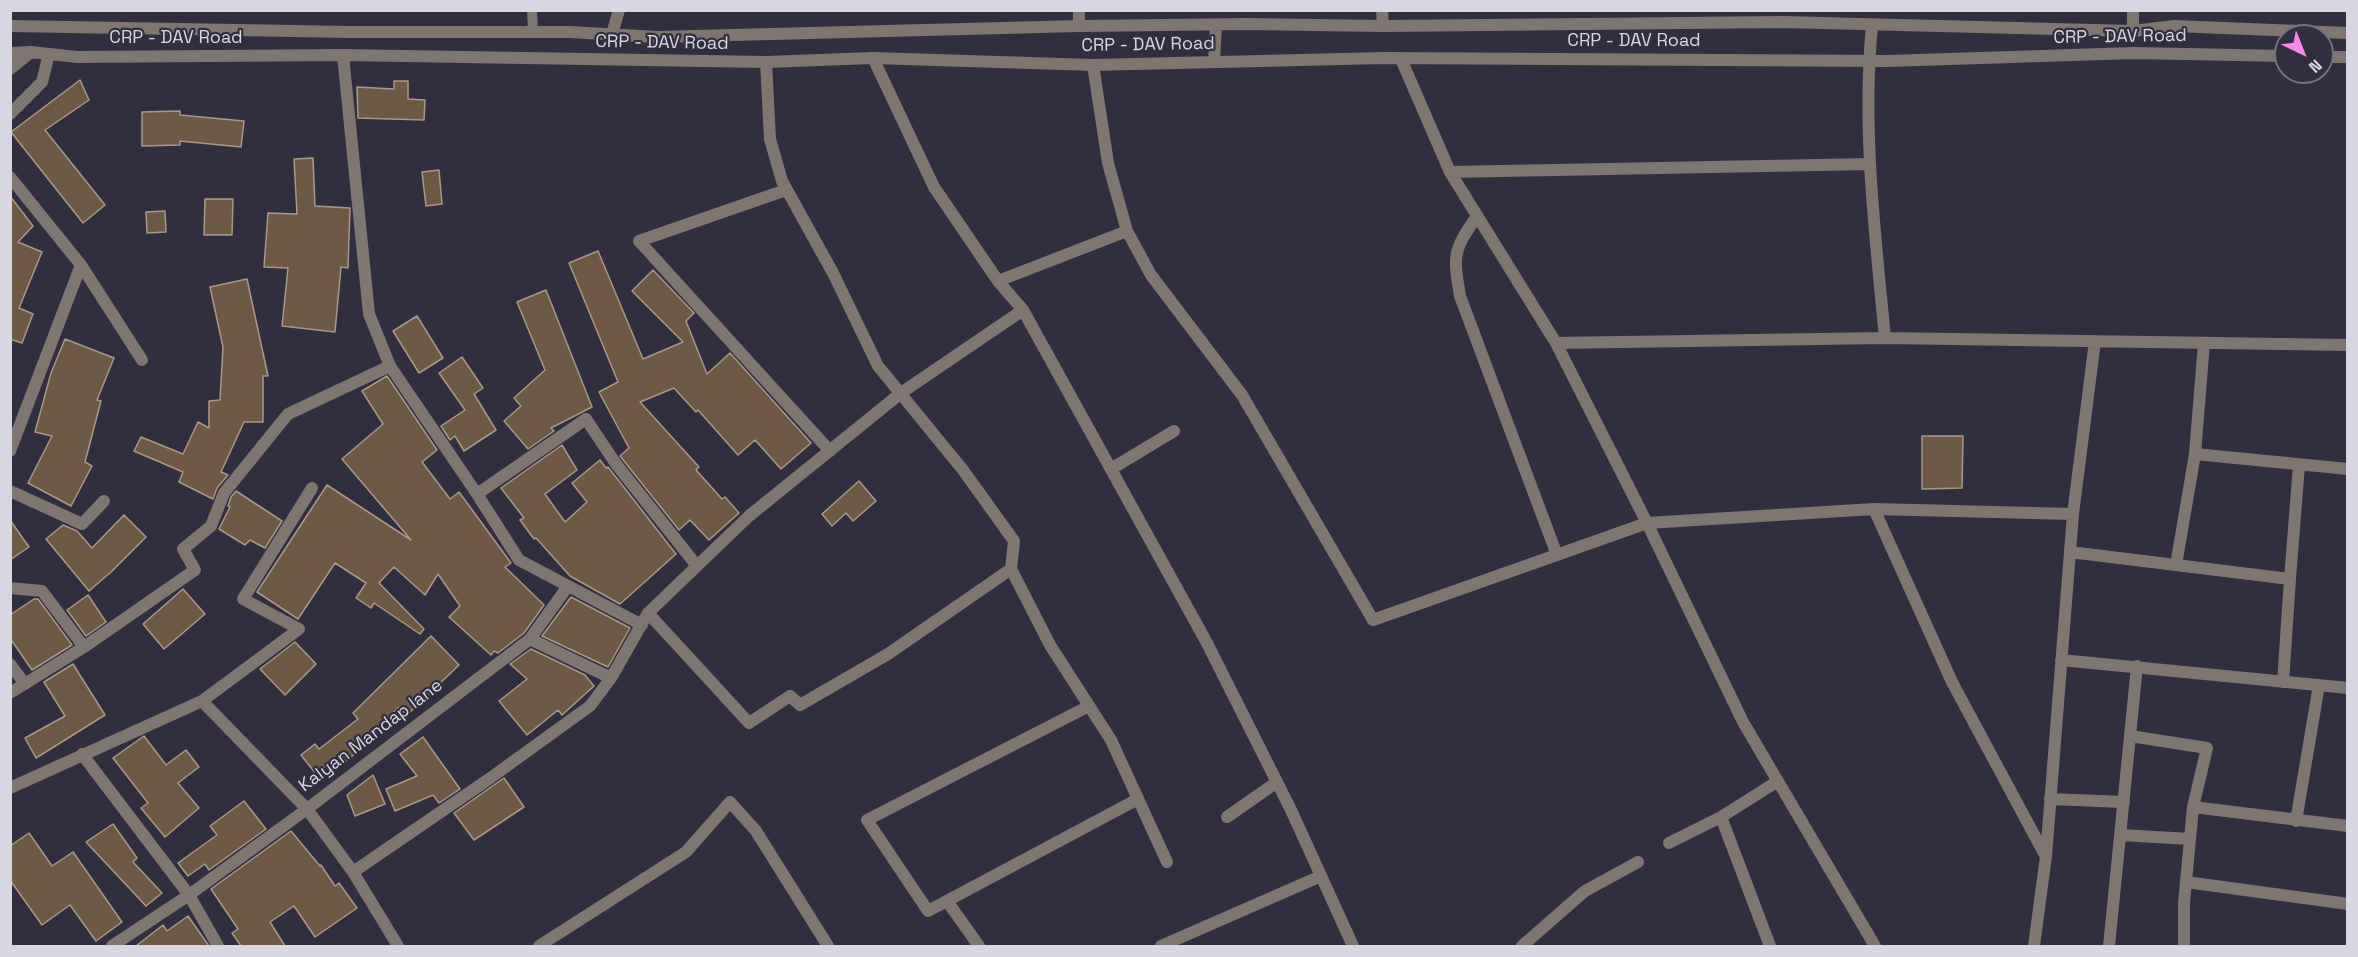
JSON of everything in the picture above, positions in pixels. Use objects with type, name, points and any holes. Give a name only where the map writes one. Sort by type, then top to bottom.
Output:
[{"type":"street","points":[[612,34],[619,10]]},
{"type":"street","points":[[1079,10],[1079,26]]},
{"type":"street","points":[[1382,10],[1383,26]]},
{"type":"street","points":[[2133,10],[2133,31]]},
{"type":"street","name":"CRP - DAV Road","points":[[10,26],[349,32],[533,32],[657,37],[1079,26],[1383,26],[1784,16],[1872,25],[2133,31],[2174,26],[2348,33]]},
{"type":"street","points":[[1214,62],[1216,25]]},
{"type":"street","points":[[1872,25],[1869,60],[1869,164],[1885,338]]},
{"type":"street","name":"CRP - DAV Road","points":[[10,53],[31,52],[78,57],[343,55],[766,62],[873,58],[1093,65],[1401,59],[1869,60],[2134,53],[2274,56]]},
{"type":"street","points":[[10,69],[31,52]]},
{"type":"street","points":[[10,114],[42,82],[50,54]]},
{"type":"street","points":[[343,55],[369,314],[390,366],[519,560],[642,625]]},
{"type":"street","points":[[873,58],[934,187],[998,281],[1023,310],[1207,643],[1277,782],[1353,946]]},
{"type":"street","points":[[1401,59],[1450,172],[1556,343],[1647,523],[1743,722],[1875,946]]},
{"type":"street","points":[[766,62],[770,139],[786,190],[833,273],[879,366],[963,470],[1014,541],[1011,569],[1050,645],[1111,740],[1167,862]]},
{"type":"street","points":[[1093,65],[1108,163],[1128,231],[1151,275],[1242,395],[1373,620],[1647,523],[1874,509],[2073,514]]},
{"type":"street","points":[[1450,172],[1869,164]]},
{"type":"street","points":[[10,177],[81,265],[142,360]]},
{"type":"street","points":[[786,190],[639,241],[830,451]]},
{"type":"street","points":[[1477,216],[1458,243],[1455,265],[1460,296],[1557,555]]},
{"type":"street","points":[[998,281],[1128,231]]},
{"type":"street","points":[[10,451],[81,265]]},
{"type":"street","points":[[353,872],[489,780],[590,706],[611,678],[648,613],[749,516],[901,393],[1023,310]]},
{"type":"street","points":[[1556,343],[1885,338],[2348,345]]},
{"type":"street","points":[[2034,946],[2046,856],[2073,514],[2096,341]]},
{"type":"street","points":[[2176,565],[2195,454],[2204,343]]},
{"type":"street","points":[[10,693],[84,647],[195,570],[183,549],[211,526],[224,493],[288,414],[390,366]]},
{"type":"street","points":[[477,494],[586,419],[616,464],[697,566]]},
{"type":"street","points":[[1111,469],[1174,430]]},
{"type":"street","points":[[2195,454],[2348,469]]},
{"type":"street","points":[[2283,682],[2299,465]]},
{"type":"street","points":[[12,784],[202,701],[299,629],[243,599],[312,488]]},
{"type":"street","points":[[10,491],[82,524],[104,501]]},
{"type":"street","points":[[1874,509],[1952,682],[2046,856]]},
{"type":"street","points":[[2070,552],[2290,579]]},
{"type":"street","points":[[648,613],[749,723],[790,696],[800,705],[888,654],[1011,569]]},
{"type":"street","name":"Kalyan Mandap lane","points":[[202,701],[307,809],[530,639],[568,586]]},
{"type":"street","points":[[10,588],[42,591],[84,647]]},
{"type":"street","points":[[530,639],[611,678]]},
{"type":"street","points":[[2061,660],[2348,688]]},
{"type":"street","points":[[10,664],[26,684]]},
{"type":"street","points":[[2109,946],[2137,666]]},
{"type":"street","points":[[2296,821],[2319,685]]},
{"type":"street","points":[[1089,706],[867,820],[928,911],[1138,799]]},
{"type":"street","points":[[2130,736],[2207,748],[2193,807],[2186,882],[2184,946]]},
{"type":"street","points":[[82,754],[189,895],[218,946]]},
{"type":"street","points":[[1669,843],[1721,817],[1779,781]]},
{"type":"street","points":[[1227,818],[1277,782]]},
{"type":"street","points":[[2050,799],[2124,802]]},
{"type":"street","points":[[539,946],[686,852],[730,802],[756,831],[828,946]]},
{"type":"street","points":[[2193,807],[2348,826]]},
{"type":"street","points":[[112,946],[189,895],[307,809],[353,872],[398,946]]},
{"type":"street","points":[[1721,817],[1770,946]]},
{"type":"street","points":[[2121,835],[2190,840]]},
{"type":"street","points":[[1522,946],[1585,891],[1638,862]]},
{"type":"street","points":[[1161,946],[1321,876]]},
{"type":"street","points":[[2186,882],[2348,904]]},
{"type":"street","points":[[947,901],[978,946]]},
{"type":"lane","points":[[532,10],[533,32]]},
{"type":"building","points":[[80,80],[89,100],[45,130],[105,205],[83,223],[11,132]]},
{"type":"building","points":[[394,81],[408,81],[408,99],[425,100],[424,120],[358,118],[357,87],[394,89]]},
{"type":"building","points":[[180,111],[180,115],[244,121],[241,147],[180,141],[180,145],[142,146],[142,112]]},
{"type":"building","points":[[313,158],[315,206],[350,208],[348,268],[341,267],[335,332],[282,326],[288,268],[264,267],[268,213],[297,214],[294,159]]},
{"type":"building","points":[[439,170],[442,204],[426,206],[422,172]]},
{"type":"building","points":[[10,196],[33,226],[18,242],[42,252],[19,308],[33,314],[22,343],[10,339]]},
{"type":"building","points":[[205,199],[233,199],[232,235],[204,235]]},
{"type":"building","points":[[165,211],[166,232],[147,233],[146,212]]},
{"type":"building","points":[[598,251],[643,359],[683,342],[632,291],[653,270],[694,313],[686,321],[707,374],[730,353],[811,443],[781,469],[755,440],[738,455],[698,410],[696,412],[674,388],[640,402],[699,467],[696,470],[722,499],[725,497],[739,513],[709,540],[690,520],[679,530],[620,456],[629,448],[599,392],[618,382],[569,263]]},
{"type":"building","points":[[247,279],[268,376],[263,376],[263,422],[244,422],[221,472],[228,475],[217,488],[213,499],[179,482],[183,472],[134,451],[141,437],[183,454],[198,422],[209,428],[209,401],[220,400],[223,347],[210,287]]},
{"type":"building","points":[[546,290],[592,407],[551,428],[554,431],[528,449],[504,421],[521,406],[514,398],[545,370],[517,302]]},
{"type":"building","points":[[417,316],[443,358],[419,373],[393,331]]},
{"type":"building","points":[[65,339],[114,358],[97,400],[101,401],[85,462],[92,466],[71,506],[28,483],[52,436],[35,432],[51,373]]},
{"type":"building","points":[[462,357],[483,388],[474,394],[496,430],[464,451],[455,436],[450,440],[441,426],[465,410],[439,373]]},
{"type":"building","points":[[387,376],[437,450],[422,462],[450,499],[459,492],[511,563],[505,567],[544,605],[524,633],[498,653],[494,651],[491,655],[449,617],[460,606],[438,574],[425,595],[394,567],[379,583],[424,629],[420,634],[374,603],[371,608],[356,598],[366,583],[335,563],[298,619],[257,592],[327,485],[411,540],[342,459],[383,424],[362,391]]},
{"type":"building","points":[[1922,436],[1963,436],[1962,488],[1922,489]]},
{"type":"building","points":[[562,445],[577,470],[545,494],[565,522],[587,502],[572,483],[600,460],[606,468],[608,467],[676,554],[620,604],[570,576],[536,538],[534,539],[520,520],[524,518],[501,488]]},
{"type":"building","points":[[859,481],[876,501],[853,521],[846,513],[832,526],[822,514]]},
{"type":"building","points":[[236,491],[282,521],[265,548],[250,540],[245,545],[219,529],[230,507],[228,506],[231,497]]},
{"type":"building","points":[[124,515],[146,537],[89,591],[46,539],[63,525],[77,531],[92,548]]},
{"type":"building","points":[[10,520],[29,547],[10,560]]},
{"type":"building","points":[[183,589],[205,614],[164,649],[143,624]]},
{"type":"building","points":[[88,595],[106,622],[86,636],[67,610]]},
{"type":"building","points":[[571,597],[630,628],[608,667],[542,636]]},
{"type":"building","points":[[34,599],[38,599],[72,645],[32,670],[10,638],[10,615]]},
{"type":"building","points":[[431,636],[459,665],[407,715],[399,707],[364,741],[366,745],[336,769],[332,761],[316,774],[301,755],[315,744],[319,749],[358,719],[353,713]]},
{"type":"building","points":[[295,642],[316,664],[285,695],[260,669]]},
{"type":"building","points":[[531,649],[585,675],[594,686],[562,715],[558,710],[527,735],[499,701],[527,679],[510,664]]},
{"type":"building","points":[[73,664],[105,715],[36,758],[25,738],[65,716],[44,682]]},
{"type":"building","points":[[144,736],[166,765],[186,750],[199,767],[178,783],[199,808],[165,837],[141,808],[148,803],[113,758]]},
{"type":"building","points":[[423,737],[460,789],[439,803],[433,795],[395,811],[386,789],[417,776],[400,754]]},
{"type":"building","points":[[373,775],[385,804],[355,816],[347,795]]},
{"type":"building","points":[[504,778],[524,807],[474,840],[454,813]]},
{"type":"building","points":[[244,801],[266,829],[209,870],[205,864],[188,876],[178,863],[217,835],[210,826]]},
{"type":"building","points":[[113,824],[137,858],[133,862],[162,893],[146,906],[86,842]]},
{"type":"building","points":[[291,831],[321,865],[335,886],[339,883],[357,908],[315,937],[294,906],[270,922],[285,946],[241,946],[232,933],[238,929],[211,889]]},
{"type":"building","points":[[29,833],[52,866],[73,852],[122,922],[96,941],[70,905],[42,925],[10,880],[10,846]]},
{"type":"building","points":[[188,916],[209,946],[136,946],[163,925],[167,931]]}]
